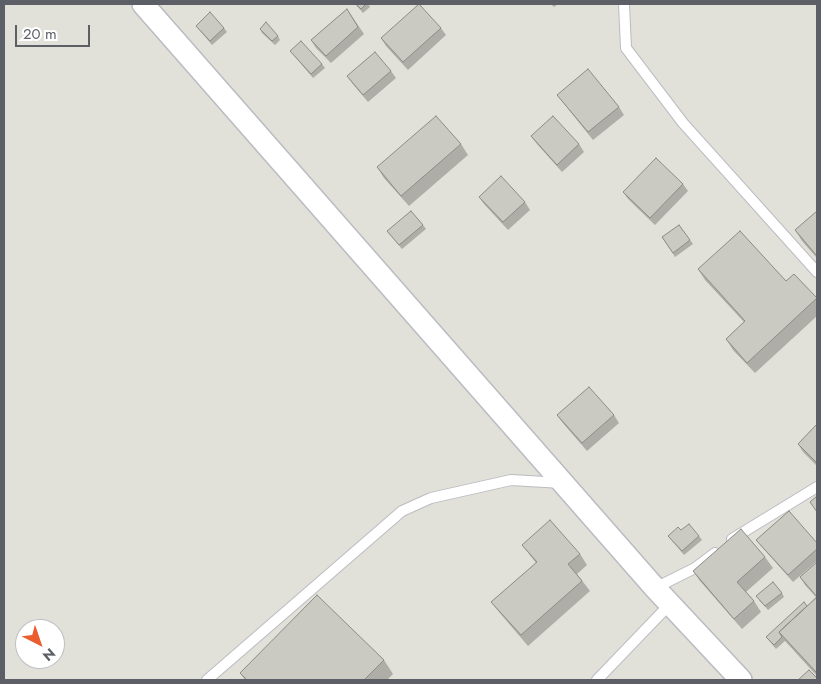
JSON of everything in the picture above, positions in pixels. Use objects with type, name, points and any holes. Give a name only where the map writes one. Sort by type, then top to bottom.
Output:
[{"type":"street","points":[[143,4],[670,604],[742,680]]},
{"type":"lane","points":[[624,4],[626,48],[683,123],[817,272]]},
{"type":"lane","points":[[207,680],[402,512],[430,498],[511,480],[565,484]]},
{"type":"lane","points":[[656,588],[695,568],[742,532],[817,486]]},
{"type":"lane","points":[[597,680],[670,604]]},
{"type":"shaded area","points":[[4,4],[817,4],[817,680],[4,680]]},
{"type":"building","points":[[356,4],[366,4],[361,9]]},
{"type":"building","points":[[419,4],[441,28],[403,62],[381,38]]},
{"type":"building","points":[[347,9],[358,27],[326,56],[311,40]]},
{"type":"building","points":[[210,12],[224,28],[210,41],[196,26]]},
{"type":"building","points":[[266,22],[278,36],[272,41],[260,29]]},
{"type":"building","points":[[301,41],[322,64],[311,74],[290,51]]},
{"type":"building","points":[[375,52],[391,71],[363,95],[347,76]]},
{"type":"building","points":[[588,69],[619,107],[588,132],[557,95]]},
{"type":"building","points":[[436,116],[461,144],[401,196],[377,167]]},
{"type":"building","points":[[553,116],[579,144],[557,165],[531,136]]},
{"type":"building","points":[[656,158],[683,184],[650,218],[623,192]]},
{"type":"building","points":[[501,176],[525,202],[503,222],[479,197]]},
{"type":"building","points":[[411,211],[423,225],[399,245],[387,231]]},
{"type":"building","points":[[817,211],[817,256],[795,230]]},
{"type":"building","points":[[679,225],[690,240],[673,253],[662,237]]},
{"type":"building","points":[[740,231],[786,281],[794,274],[817,298],[747,363],[726,339],[745,321],[698,269]]},
{"type":"building","points":[[589,387],[614,415],[582,443],[557,415]]},
{"type":"building","points":[[817,424],[817,463],[798,444]]},
{"type":"building","points":[[817,496],[817,512],[810,502]]},
{"type":"building","points":[[789,511],[817,543],[817,549],[788,575],[756,540]]},
{"type":"building","points":[[550,520],[580,554],[568,564],[582,581],[521,635],[491,602],[537,562],[522,545]]},
{"type":"building","points":[[689,524],[699,536],[682,551],[668,536],[678,527],[681,530]]},
{"type":"building","points":[[741,529],[765,557],[737,582],[754,601],[734,619],[693,571]]},
{"type":"building","points":[[817,562],[817,597],[800,577]]},
{"type":"building","points":[[773,582],[782,593],[765,606],[756,596]]},
{"type":"building","points":[[317,595],[384,660],[364,680],[247,680],[240,673]]},
{"type":"building","points":[[817,597],[817,670],[816,672],[779,632]]},
{"type":"building","points":[[804,602],[807,606],[779,632],[782,637],[774,645],[766,637]]},
{"type":"building","points":[[809,670],[817,680],[798,680]]}]
